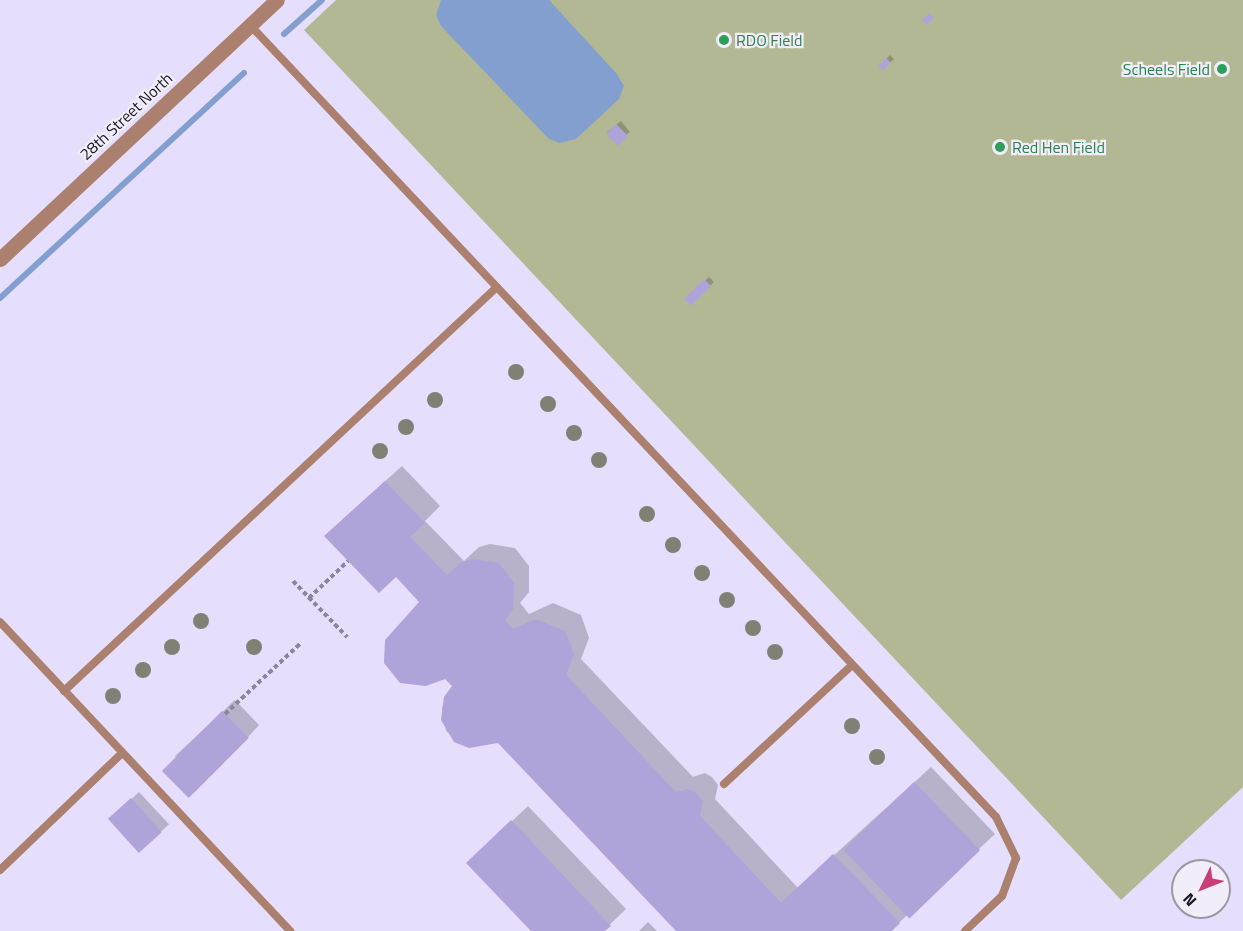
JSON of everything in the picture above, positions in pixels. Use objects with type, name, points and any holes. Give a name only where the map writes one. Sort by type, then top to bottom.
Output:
[{"type":"street","name":"28th Street North","points":[[0,259],[277,0]]},
{"type":"lane","points":[[250,25],[996,817],[1016,858],[1002,896],[966,931]]},
{"type":"lane","points":[[64,691],[497,287]]},
{"type":"lane","points":[[0,622],[290,931]]},
{"type":"lane","points":[[724,784],[852,665]]},
{"type":"lane","points":[[0,870],[122,753]]},
{"type":"path","points":[[309,598],[348,561]]},
{"type":"path","points":[[293,581],[347,637]]},
{"type":"path","points":[[225,714],[302,642]]},
{"type":"green space","points":[[336,0],[1243,0],[1243,787],[1121,900],[304,30]]},
{"type":"water","points":[[441,0],[549,0],[617,74],[624,86],[619,99],[576,139],[560,143],[549,139],[441,26],[436,15]]},
{"type":"building","points":[[929,13],[934,18],[927,25],[922,20]]},
{"type":"building","points":[[886,58],[891,63],[883,71],[878,66]]},
{"type":"building","points":[[616,124],[628,136],[618,146],[606,134]]},
{"type":"building","points":[[704,279],[711,286],[691,306],[684,299]]},
{"type":"building","points":[[385,481],[425,523],[410,537],[447,575],[462,562],[473,559],[499,563],[514,583],[513,609],[505,620],[513,629],[536,619],[565,631],[574,654],[566,675],[676,792],[688,789],[696,793],[703,801],[700,816],[781,903],[833,854],[900,923],[892,931],[676,931],[498,743],[469,748],[454,742],[441,720],[444,697],[452,686],[445,679],[426,686],[400,683],[384,663],[385,640],[419,602],[396,577],[379,593],[324,536]]},
{"type":"building","points":[[222,711],[249,738],[189,798],[162,771]]},
{"type":"building","points":[[914,782],[980,850],[909,918],[844,850]]},
{"type":"building","points":[[131,798],[162,832],[139,853],[108,819]]},
{"type":"building","points":[[511,820],[611,926],[605,931],[531,931],[466,863]]},
{"type":"waterway","points":[[284,34],[322,0]]},
{"type":"waterway","points":[[0,298],[244,73]]},
{"type":"place","name":"RDO Field","points":[[724,40]]},
{"type":"place","name":"Scheels Field","points":[[1222,69]]},
{"type":"place","name":"Red Hen Field","points":[[1000,147]]}]
